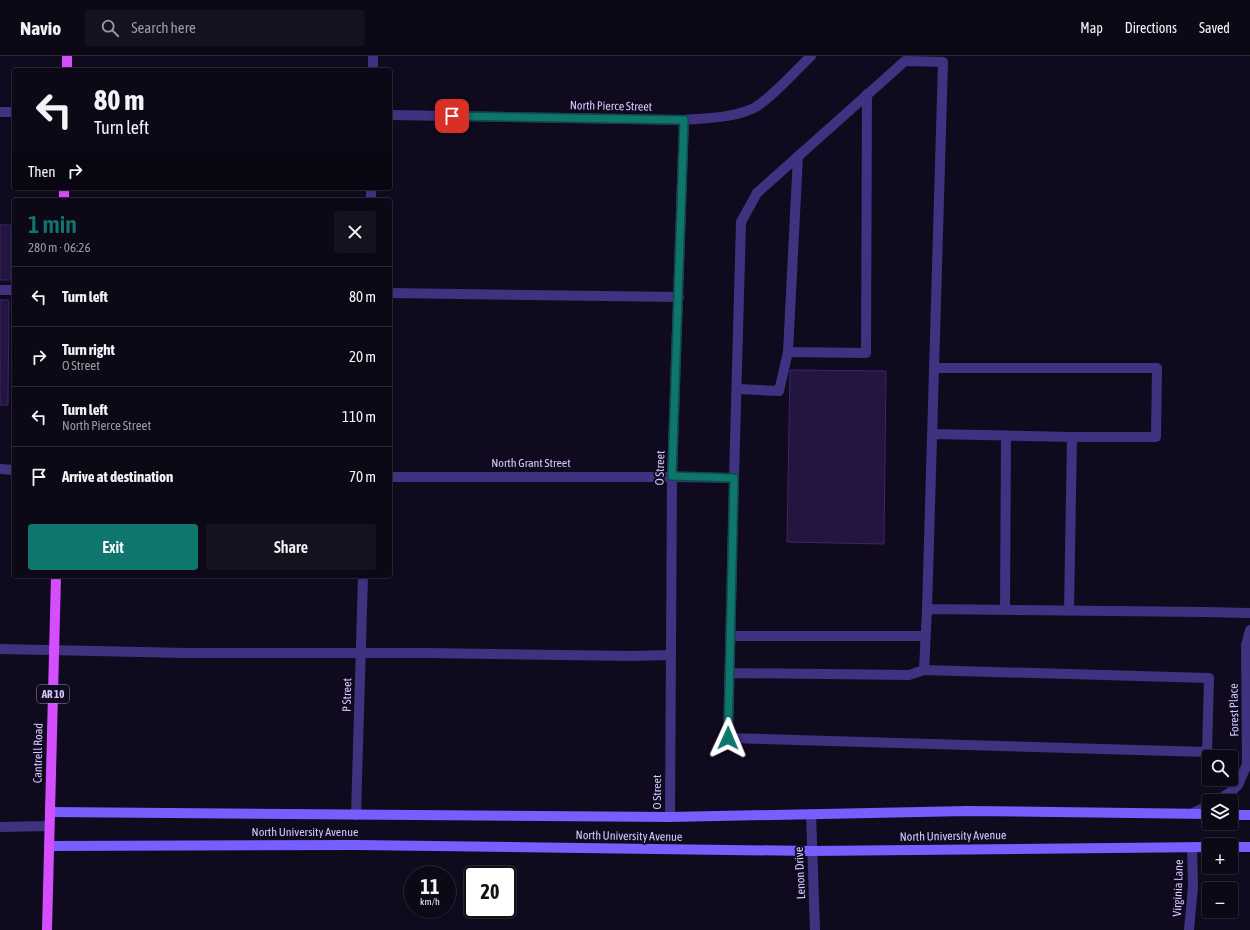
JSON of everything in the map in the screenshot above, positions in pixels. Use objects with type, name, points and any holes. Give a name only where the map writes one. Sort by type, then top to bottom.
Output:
[{"type":"main road","points":[[67,56],[67,68]]},
{"type":"main road","name":"Cantrell Road","points":[[47,930],[56,578]]},
{"type":"main road","name":"North University Avenue","points":[[50,812],[670,817],[968,811],[1202,814]]},
{"type":"main road","points":[[1238,814],[1250,815]]},
{"type":"main road","name":"North University Avenue","points":[[49,846],[357,845],[811,851],[1202,847]]},
{"type":"main road","points":[[1238,847],[1250,847]]},
{"type":"street","points":[[373,56],[373,68]]},
{"type":"street","name":"North Pierce Street","points":[[392,115],[684,120],[732,115],[753,108],[763,101],[811,56]]},
{"type":"street","points":[[730,673],[910,675],[924,670],[1209,678],[1207,752],[728,738],[741,222],[757,193],[905,61],[943,59],[924,670]]},
{"type":"street","points":[[788,352],[866,353],[867,94]]},
{"type":"street","points":[[0,112],[12,112]]},
{"type":"street","name":"O Street","points":[[670,817],[672,476],[684,120]]},
{"type":"street","points":[[737,389],[779,391],[788,352],[798,156]]},
{"type":"street","points":[[0,290],[12,290]]},
{"type":"street","points":[[392,293],[679,297]]},
{"type":"street","points":[[932,434],[1072,438],[1156,437],[1157,368],[934,368]]},
{"type":"street","points":[[1005,610],[1006,436]]},
{"type":"street","points":[[1069,611],[1072,438]]},
{"type":"street","points":[[0,469],[12,470]]},
{"type":"street","name":"North Grant Street","points":[[392,477],[672,476],[734,478]]},
{"type":"street","name":"P Street","points":[[356,815],[363,578]]},
{"type":"street","points":[[927,609],[1250,613]]},
{"type":"street","name":"Forest Place","points":[[1228,794],[1238,785],[1247,764],[1246,645],[1250,630]]},
{"type":"street","points":[[731,636],[925,636]]},
{"type":"street","points":[[0,649],[187,653],[428,653],[538,656],[671,655]]},
{"type":"street","points":[[1193,813],[1202,808]]},
{"type":"street","name":"Lenon Drive","points":[[811,814],[811,851],[815,930]]},
{"type":"street","points":[[0,827],[49,826]]},
{"type":"street","name":"Virginia Lane","points":[[1189,930],[1193,886],[1192,847]]},
{"type":"building","points":[[0,225],[11,225],[11,280],[0,280]]},
{"type":"building","points":[[0,300],[9,300],[8,405],[0,405]]},
{"type":"building","points":[[790,370],[886,371],[884,544],[787,542]]},
{"type":"route","points":[[452,116],[684,120],[672,476],[734,478],[728,738]]}]
